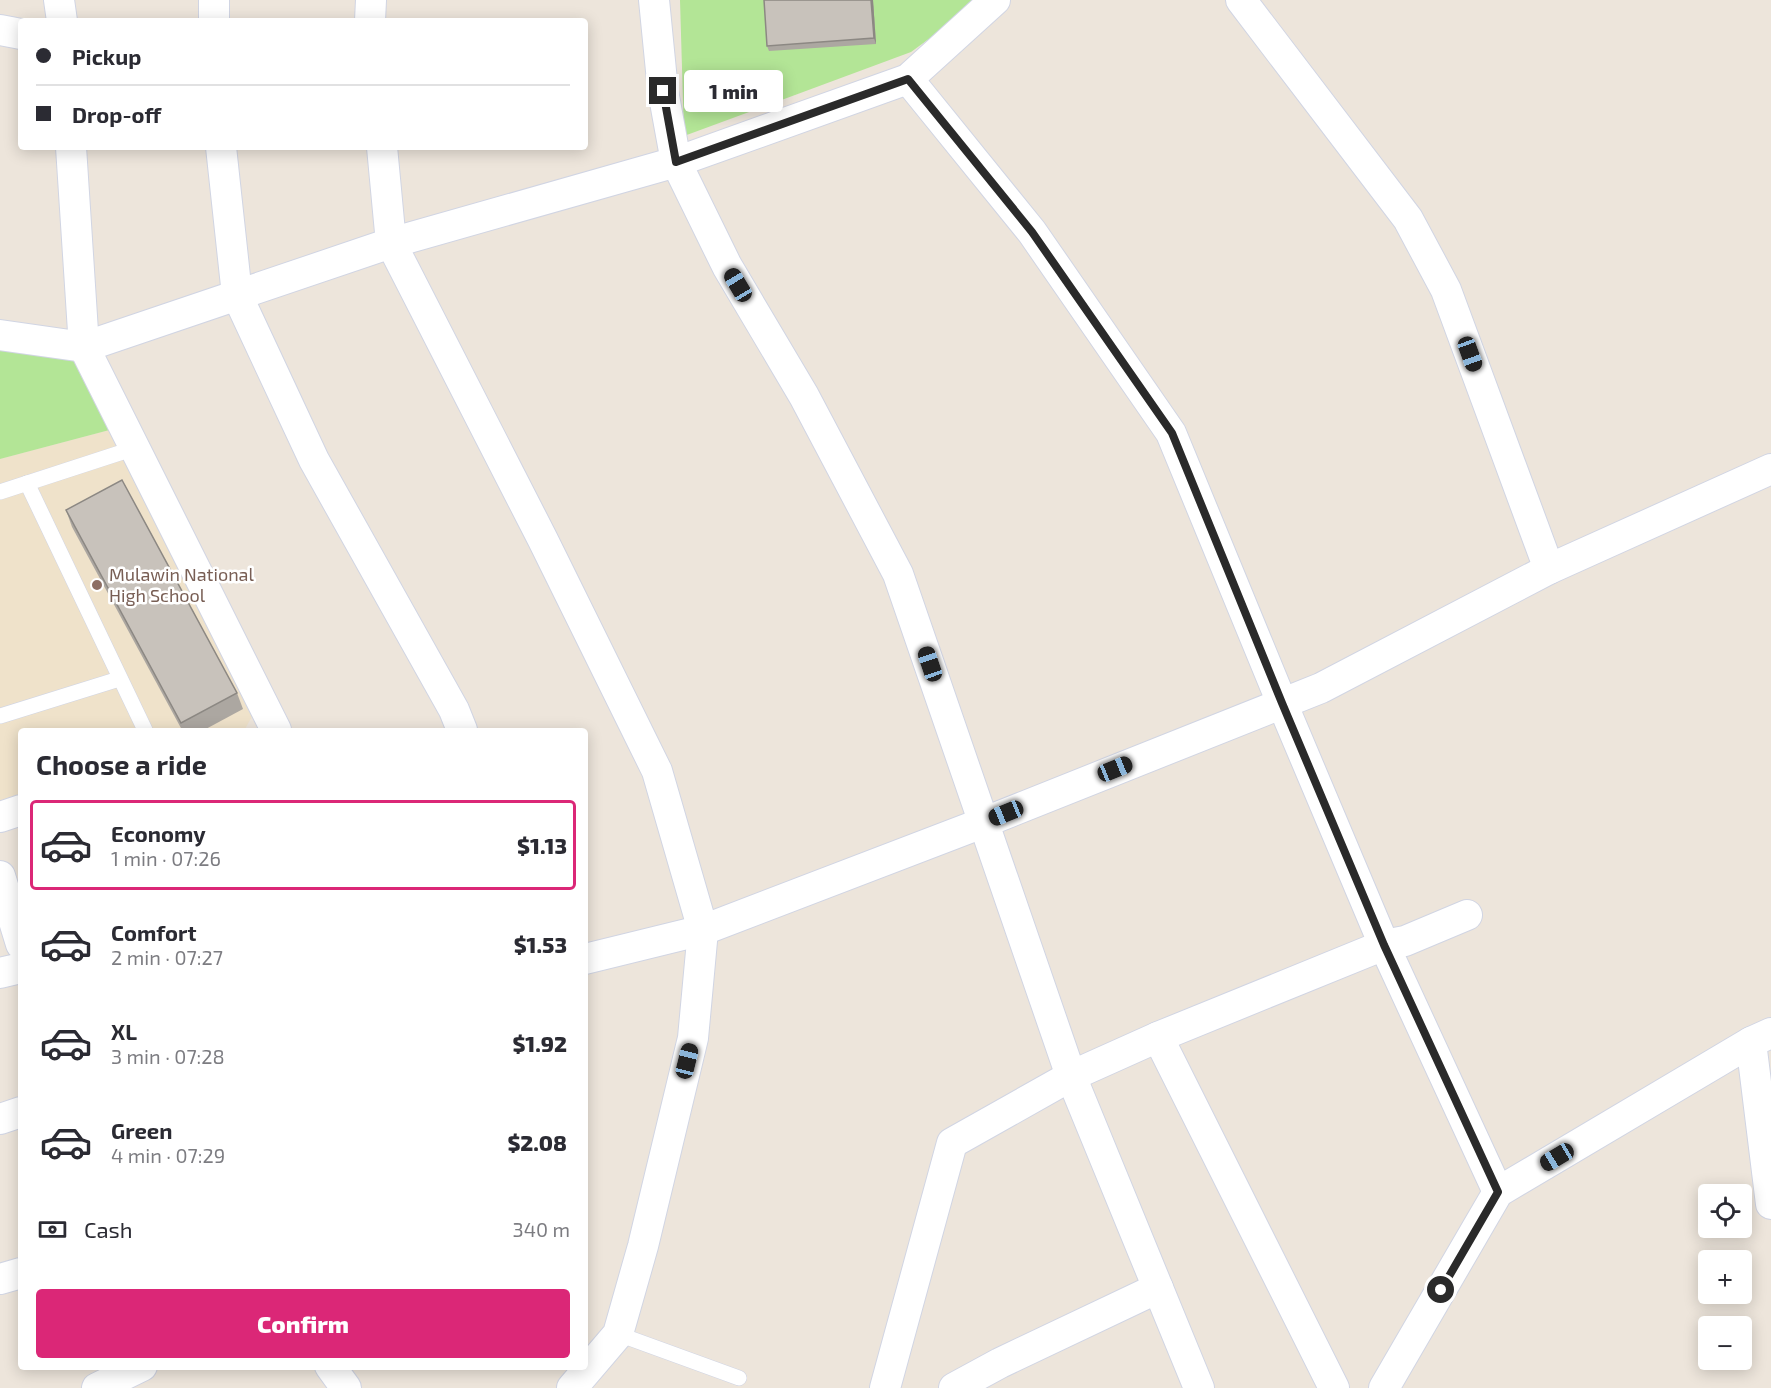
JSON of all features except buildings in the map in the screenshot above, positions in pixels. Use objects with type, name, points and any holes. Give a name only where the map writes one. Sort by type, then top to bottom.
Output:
[{"type":"street","points":[[59,0],[62,18]]},
{"type":"street","points":[[214,0],[214,18]]},
{"type":"street","points":[[370,18],[371,0]]},
{"type":"street","points":[[654,0],[663,91],[676,162],[727,266],[804,396],[898,574],[1071,1076],[1199,1388]]},
{"type":"street","points":[[0,335],[84,347],[391,243],[676,162],[908,79],[995,0]]},
{"type":"street","points":[[1241,0],[1408,219],[1450,301],[1549,569]]},
{"type":"street","points":[[0,30],[18,33]]},
{"type":"street","points":[[908,79],[1032,232],[1172,433],[1384,945],[1498,1192]]},
{"type":"street","points":[[71,150],[84,347],[275,728]]},
{"type":"street","points":[[221,150],[237,295],[314,460],[454,710],[461,728]]},
{"type":"street","points":[[382,150],[391,243],[543,540],[657,771],[703,930],[693,1038],[643,1246],[618,1334],[588,1369]]},
{"type":"street","points":[[588,957],[703,930],[985,822],[1321,688],[1549,569],[1771,469]]},
{"type":"street","points":[[0,817],[18,811]]},
{"type":"street","points":[[0,876],[18,934]]},
{"type":"street","points":[[885,1388],[952,1143],[1071,1076],[1158,1037],[1384,945],[1405,941],[1467,915]]},
{"type":"street","points":[[0,973],[18,969]]},
{"type":"street","points":[[1158,1037],[1334,1388]]},
{"type":"street","points":[[1384,1388],[1498,1192],[1761,1037],[1771,1204]]},
{"type":"street","points":[[0,1119],[18,1113]]},
{"type":"street","points":[[0,1279],[18,1274]]},
{"type":"street","points":[[954,1388],[1000,1363],[1158,1288]]},
{"type":"street","points":[[97,1388],[134,1370]]},
{"type":"street","points":[[333,1370],[346,1388]]},
{"type":"street","points":[[572,1388],[587,1370]]},
{"type":"lane","points":[[0,492],[135,448]]},
{"type":"lane","points":[[27,483],[144,728]]},
{"type":"lane","points":[[0,716],[119,679]]},
{"type":"lane","points":[[618,1334],[739,1378]]},
{"type":"shaded area","name":"Mulawin National High School","points":[[117,428],[255,711],[246,728],[18,728],[18,796],[0,802],[0,459]]},
{"type":"green space","points":[[680,0],[982,0],[911,52],[684,136]]},
{"type":"green space","points":[[0,349],[80,362],[117,428],[0,459]]},
{"type":"place","name":"Mulawin National High School","points":[[97,585]]},
{"type":"route","points":[[663,91],[676,162],[908,79],[1032,232],[1172,433],[1384,945],[1498,1192],[1441,1290]]}]
